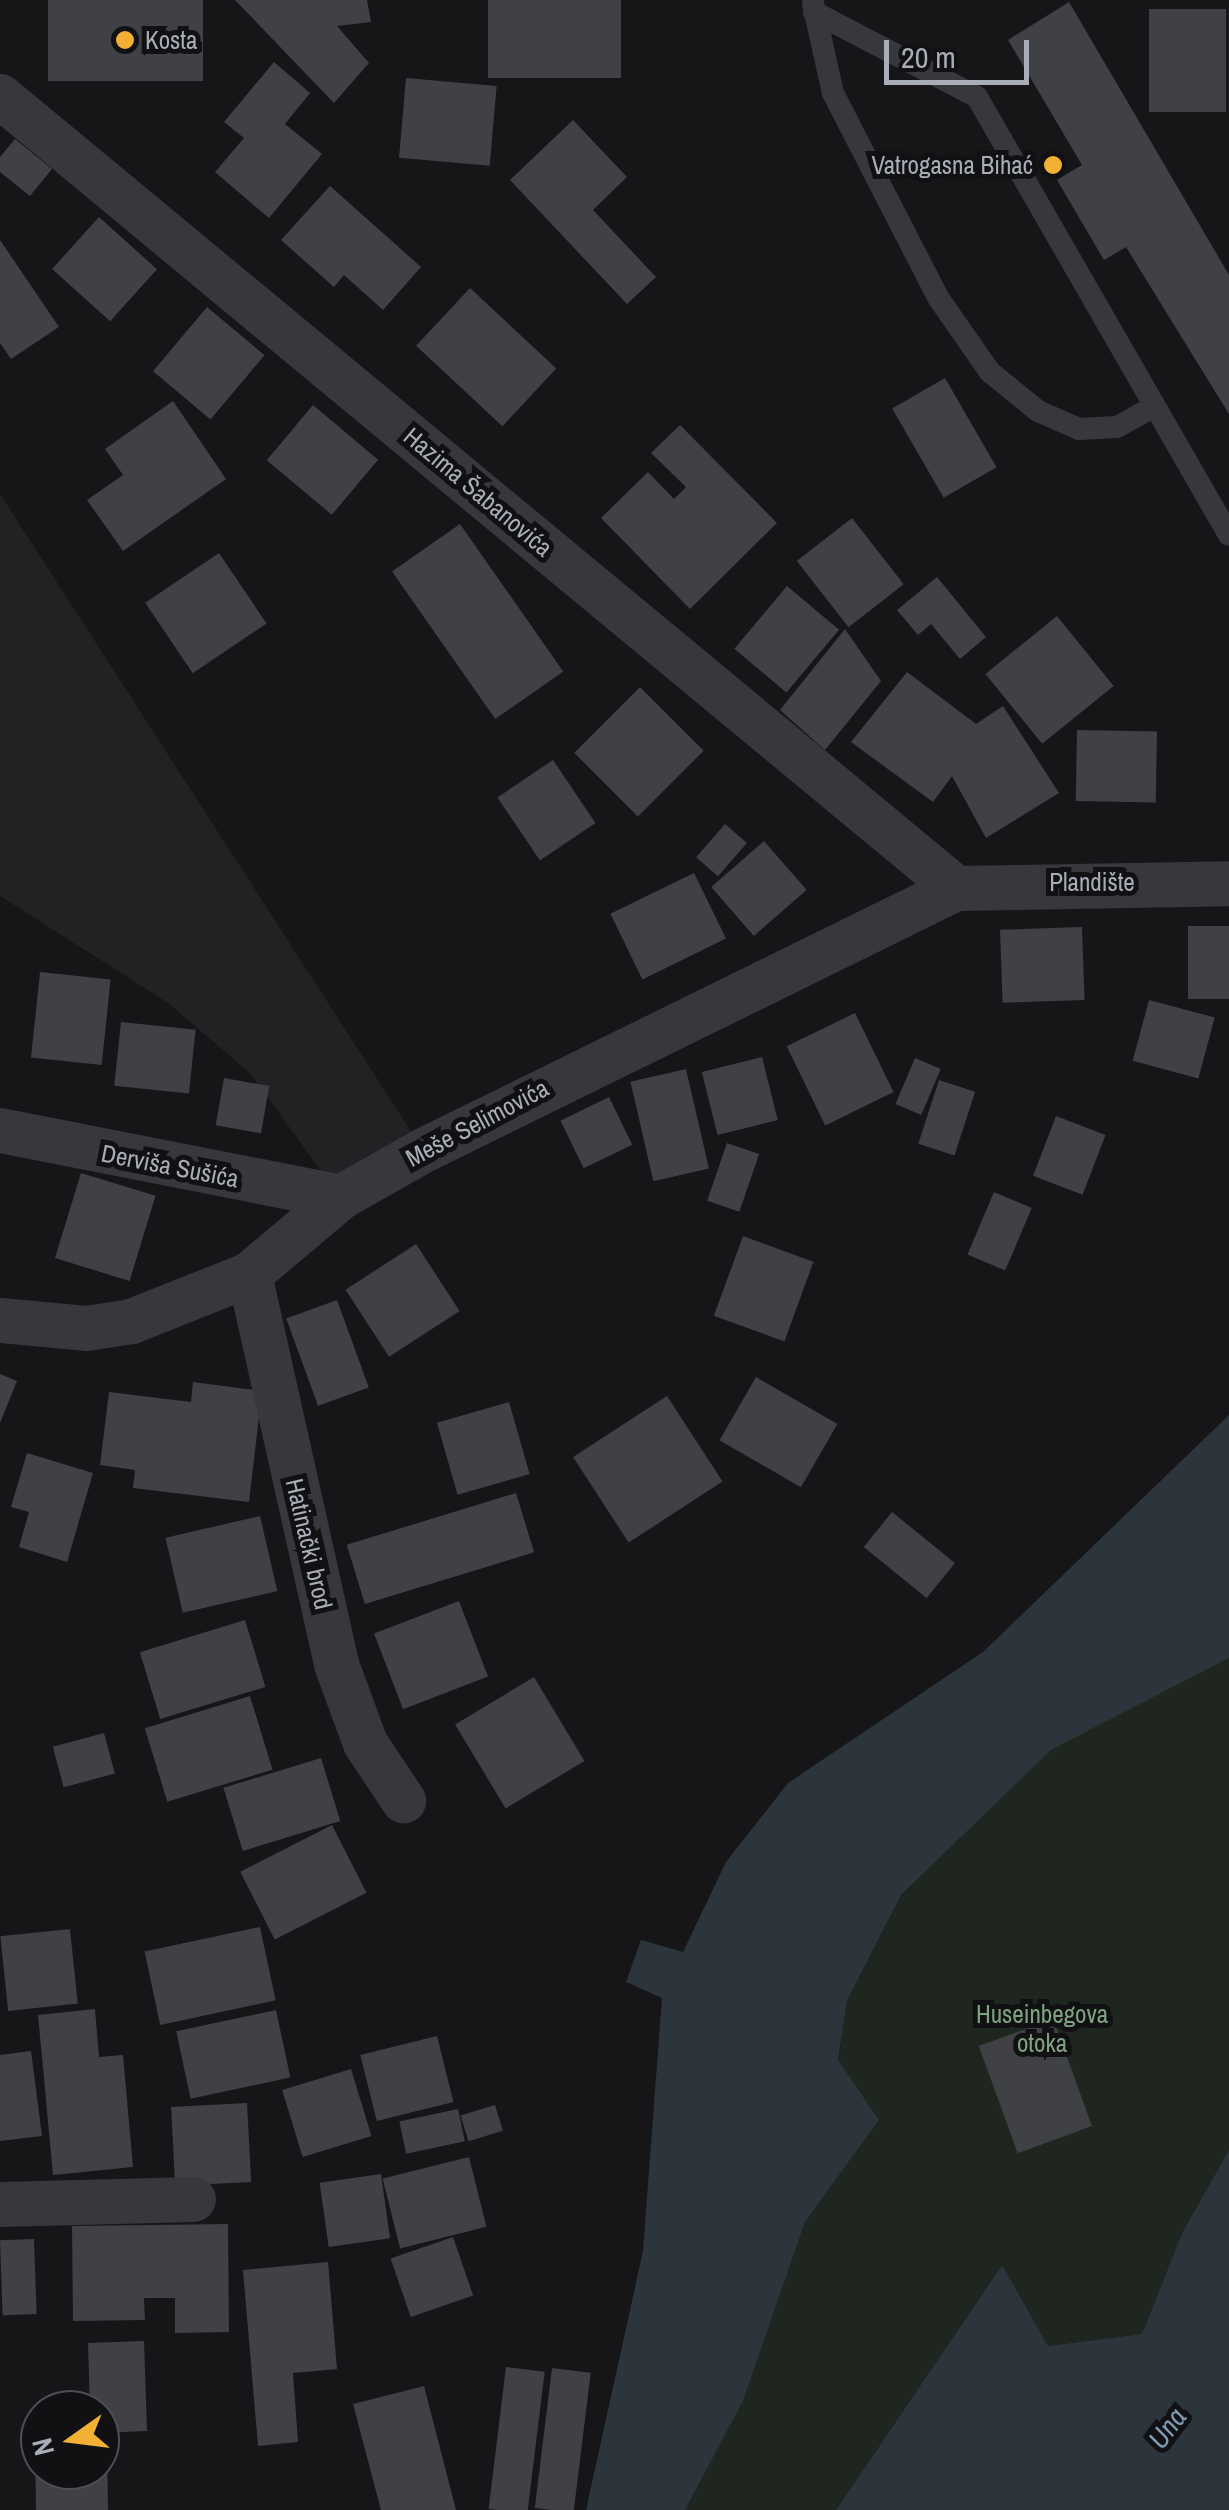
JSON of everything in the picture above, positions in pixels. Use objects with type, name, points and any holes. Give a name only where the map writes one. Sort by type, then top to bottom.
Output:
[{"type":"street","name":"Hazima Šabanovića","points":[[0,96],[956,888]]},
{"type":"street","name":"Plandište","points":[[956,888],[1229,883]]},
{"type":"street","name":"Meše Selimovića","points":[[0,1320],[86,1328],[131,1321],[249,1274],[340,1196],[560,1080],[956,888]]},
{"type":"street","name":"Derviša Sušića","points":[[0,1130],[340,1196]]},
{"type":"street","name":"Hatinački brod","points":[[249,1274],[336,1664],[365,1742],[403,1800]]},
{"type":"street","points":[[0,2204],[192,2199]]},
{"type":"lane","points":[[813,6],[833,93],[884,199],[939,298],[990,372],[1038,410],[1079,429],[1117,427],[1153,407]]},
{"type":"lane","points":[[813,6],[978,96],[1229,535]]},
{"type":"shaded area","points":[[0,494],[423,1150],[340,1197],[250,1073],[168,1003],[0,896]]},
{"type":"green space","name":"Huseinbegova otoka","points":[[1229,1658],[1229,2150],[1182,2233],[1142,2334],[1048,2346],[1001,2266],[836,2510],[685,2510],[743,2401],[805,2222],[879,2120],[838,2061],[847,2001],[901,1895],[1051,1750]]},
{"type":"water","points":[[1229,1415],[1229,1658],[1051,1750],[901,1895],[847,2001],[838,2060],[879,2120],[805,2222],[743,2401],[685,2510],[586,2510],[643,2251],[662,1998],[626,1982],[641,1940],[683,1952],[726,1862],[788,1783],[983,1652]]},
{"type":"water","name":"Una","points":[[1229,2150],[1229,2510],[836,2510],[1002,2265],[1048,2346],[1142,2334],[1182,2233]]},
{"type":"building","name":"Kosta","points":[[48,0],[203,0],[203,81],[48,81]]},
{"type":"building","points":[[235,0],[367,0],[371,22],[337,26],[369,63],[334,103]]},
{"type":"building","points":[[488,0],[621,0],[621,78],[488,78]]},
{"type":"building","points":[[1069,2],[1229,275],[1229,414],[1126,247],[1104,260],[1057,180],[1082,165],[1008,40]]},
{"type":"building","points":[[1149,9],[1226,9],[1226,112],[1149,112]]},
{"type":"building","points":[[274,62],[310,93],[285,124],[322,154],[269,218],[215,172],[244,138],[224,122]]},
{"type":"building","points":[[406,78],[497,86],[490,166],[399,158]]},
{"type":"building","points":[[573,120],[627,177],[593,210],[656,277],[627,304],[510,180]]},
{"type":"building","points":[[15,139],[52,169],[30,196],[0,172],[0,157]]},
{"type":"building","points":[[330,186],[421,267],[383,310],[344,275],[334,287],[281,240]]},
{"type":"building","points":[[99,217],[157,269],[110,321],[52,269]]},
{"type":"building","points":[[0,240],[59,327],[11,359],[0,343]]},
{"type":"building","points":[[470,288],[556,368],[502,426],[416,346]]},
{"type":"building","points":[[207,307],[264,355],[210,420],[153,371]]},
{"type":"building","points":[[945,378],[996,467],[944,498],[892,408]]},
{"type":"building","points":[[173,401],[226,479],[123,551],[87,500],[123,475],[105,449]]},
{"type":"building","points":[[313,405],[378,460],[332,515],[267,460]]},
{"type":"building","points":[[680,425],[777,523],[690,609],[601,518],[648,472],[674,499],[686,487],[651,453]]},
{"type":"building","points":[[852,518],[904,584],[849,627],[797,561]]},
{"type":"building","points":[[460,524],[563,671],[495,719],[392,572]]},
{"type":"building","points":[[219,553],[267,623],[193,673],[145,603]]},
{"type":"building","points":[[937,577],[986,637],[960,659],[931,624],[918,635],[897,610]]},
{"type":"building","points":[[787,586],[839,630],[786,693],[734,649]]},
{"type":"building","points":[[1057,616],[1114,686],[1042,744],[986,674]]},
{"type":"building","points":[[845,629],[881,681],[825,750],[780,710]]},
{"type":"building","points":[[907,672],[976,724],[1003,706],[1059,793],[986,838],[952,776],[933,802],[851,742]]},
{"type":"building","points":[[640,687],[704,751],[638,816],[574,753]]},
{"type":"building","points":[[1077,730],[1157,731],[1156,802],[1076,801]]},
{"type":"building","points":[[553,760],[595,823],[540,860],[497,797]]},
{"type":"building","points":[[725,824],[747,843],[718,876],[696,857]]},
{"type":"building","points":[[764,841],[807,890],[754,936],[711,887]]},
{"type":"building","points":[[694,873],[726,939],[642,979],[610,914]]},
{"type":"building","points":[[1188,926],[1229,926],[1229,999],[1188,999]]},
{"type":"building","points":[[1082,927],[1085,1000],[1003,1003],[1000,930]]},
{"type":"building","points":[[40,972],[111,979],[102,1065],[31,1058]]},
{"type":"building","points":[[1149,1000],[1215,1018],[1198,1078],[1133,1061]]},
{"type":"building","points":[[855,1013],[894,1092],[825,1125],[787,1046]]},
{"type":"building","points":[[121,1022],[196,1030],[189,1093],[114,1086]]},
{"type":"building","points":[[762,1057],[778,1120],[718,1135],[702,1072]]},
{"type":"building","points":[[915,1058],[941,1069],[921,1115],[895,1104]]},
{"type":"building","points":[[686,1069],[709,1168],[653,1181],[630,1082]]},
{"type":"building","points":[[224,1078],[269,1086],[261,1133],[216,1125]]},
{"type":"building","points":[[939,1080],[975,1092],[954,1155],[918,1144]]},
{"type":"building","points":[[609,1097],[632,1145],[584,1168],[560,1121]]},
{"type":"building","points":[[1056,1116],[1105,1135],[1083,1195],[1033,1176]]},
{"type":"building","points":[[727,1143],[759,1154],[739,1212],[707,1201]]},
{"type":"building","points":[[81,1173],[156,1196],[130,1281],[55,1258]]},
{"type":"building","points":[[994,1192],[1032,1208],[1005,1271],[967,1255]]},
{"type":"building","points":[[743,1236],[813,1262],[784,1342],[714,1316]]},
{"type":"building","points":[[416,1244],[460,1311],[389,1357],[346,1290]]},
{"type":"building","points":[[337,1300],[369,1387],[318,1406],[286,1318]]},
{"type":"building","points":[[0,1374],[17,1381],[0,1423]]},
{"type":"building","points":[[756,1377],[837,1424],[801,1487],[720,1440]]},
{"type":"building","points":[[193,1382],[262,1391],[249,1502],[133,1488],[135,1470],[100,1465],[109,1392],[191,1402]]},
{"type":"building","points":[[667,1396],[723,1482],[629,1543],[573,1457]]},
{"type":"building","points":[[509,1402],[530,1474],[458,1495],[437,1423]]},
{"type":"building","points":[[27,1453],[93,1473],[67,1562],[19,1547],[29,1512],[11,1507]]},
{"type":"building","points":[[516,1493],[534,1552],[365,1604],[347,1545]]},
{"type":"building","points":[[892,1512],[955,1563],[927,1598],[864,1547]]},
{"type":"building","points":[[260,1516],[277,1591],[183,1613],[165,1538]]},
{"type":"building","points":[[459,1601],[488,1677],[403,1709],[374,1634]]},
{"type":"building","points":[[245,1620],[265,1687],[160,1719],[140,1652]]},
{"type":"building","points":[[534,1677],[584,1761],[506,1808],[455,1724]]},
{"type":"building","points":[[250,1696],[273,1770],[167,1802],[145,1728]]},
{"type":"building","points":[[104,1733],[115,1774],[64,1787],[53,1747]]},
{"type":"building","points":[[321,1758],[340,1821],[243,1851],[223,1788]]},
{"type":"building","points":[[332,1825],[367,1893],[275,1939],[240,1872]]},
{"type":"building","points":[[260,1927],[276,2000],[160,2025],[145,1952]]},
{"type":"building","points":[[70,1929],[78,2004],[8,2011],[0,1936]]},
{"type":"building","points":[[95,2009],[99,2057],[123,2055],[133,2167],[53,2175],[38,2015]]},
{"type":"building","points":[[276,2010],[290,2077],[191,2099],[176,2031]]},
{"type":"building","points":[[1053,2019],[1092,2126],[1018,2153],[979,2046]]},
{"type":"building","points":[[437,2036],[453,2102],[377,2121],[360,2055]]},
{"type":"building","points":[[31,2051],[42,2136],[0,2141],[0,2055]]},
{"type":"building","points":[[351,2069],[371,2136],[303,2157],[282,2090]]},
{"type":"building","points":[[247,2103],[251,2182],[175,2186],[171,2107]]},
{"type":"building","points":[[495,2105],[503,2131],[468,2141],[461,2116]]},
{"type":"building","points":[[458,2109],[465,2141],[406,2154],[399,2121]]},
{"type":"building","points":[[469,2157],[486,2227],[400,2248],[383,2179]]},
{"type":"building","points":[[381,2174],[390,2238],[329,2247],[320,2183]]},
{"type":"building","points":[[228,2224],[229,2332],[175,2333],[175,2298],[144,2298],[145,2320],[73,2321],[72,2226]]},
{"type":"building","points":[[453,2237],[473,2296],[411,2317],[391,2258]]},
{"type":"building","points":[[34,2239],[37,2314],[3,2315],[0,2240]]},
{"type":"building","points":[[328,2262],[337,2369],[293,2373],[298,2442],[258,2446],[243,2270]]},
{"type":"building","points":[[144,2341],[147,2431],[120,2432],[120,2390],[89,2390],[88,2343]]},
{"type":"building","points":[[506,2367],[545,2372],[528,2510],[489,2509]]},
{"type":"building","points":[[552,2368],[591,2373],[574,2510],[535,2508]]},
{"type":"building","points":[[424,2386],[456,2510],[381,2510],[353,2404]]},
{"type":"building","points":[[36,2490],[108,2490],[108,2510],[36,2510]]},
{"type":"place","name":"Kosta","points":[[125,40]]},
{"type":"place","name":"Vatrogasna Bihać","points":[[1053,165]]}]
